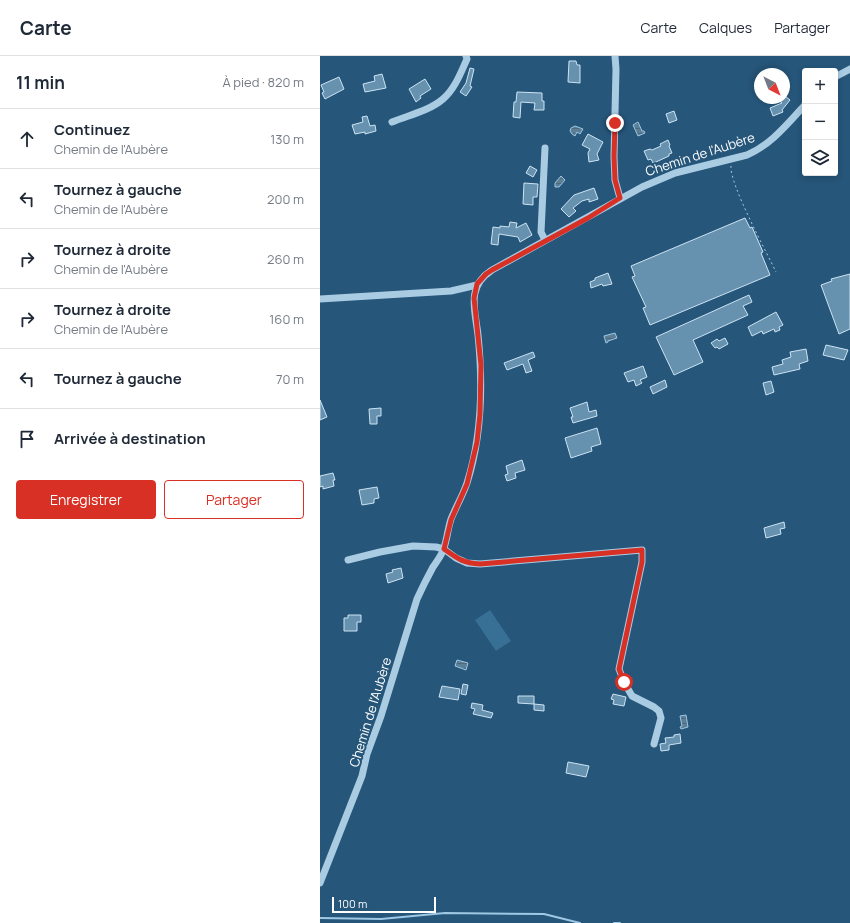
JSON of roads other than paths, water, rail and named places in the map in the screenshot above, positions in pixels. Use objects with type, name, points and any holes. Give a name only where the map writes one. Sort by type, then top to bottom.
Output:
[{"type":"street","points":[[392,122],[431,107],[444,98],[457,79],[467,59],[466,56]]},
{"type":"street","points":[[615,56],[614,157],[615,180],[620,198]]},
{"type":"street","points":[[838,75],[850,68]]},
{"type":"street","name":"Chemin de l'Aubère","points":[[320,883],[362,776],[366,754],[381,716],[421,589],[444,549],[451,520],[467,484],[477,442],[480,414],[481,365],[474,298],[477,284],[486,274],[545,240],[588,218],[642,186],[675,173],[747,155],[765,145],[802,108]]},
{"type":"street","points":[[545,148],[541,232],[545,240]]},
{"type":"street","points":[[320,300],[451,291],[477,284]]},
{"type":"street","points":[[348,560],[413,546],[436,547],[444,549],[456,558],[467,563],[480,564],[642,550],[642,562],[619,669],[632,696],[659,711],[661,718],[654,744]]},
{"type":"waterway","points":[[320,918],[381,919],[445,913],[544,914],[580,923]]},
{"type":"waterway","points":[[614,923],[620,923]]}]
